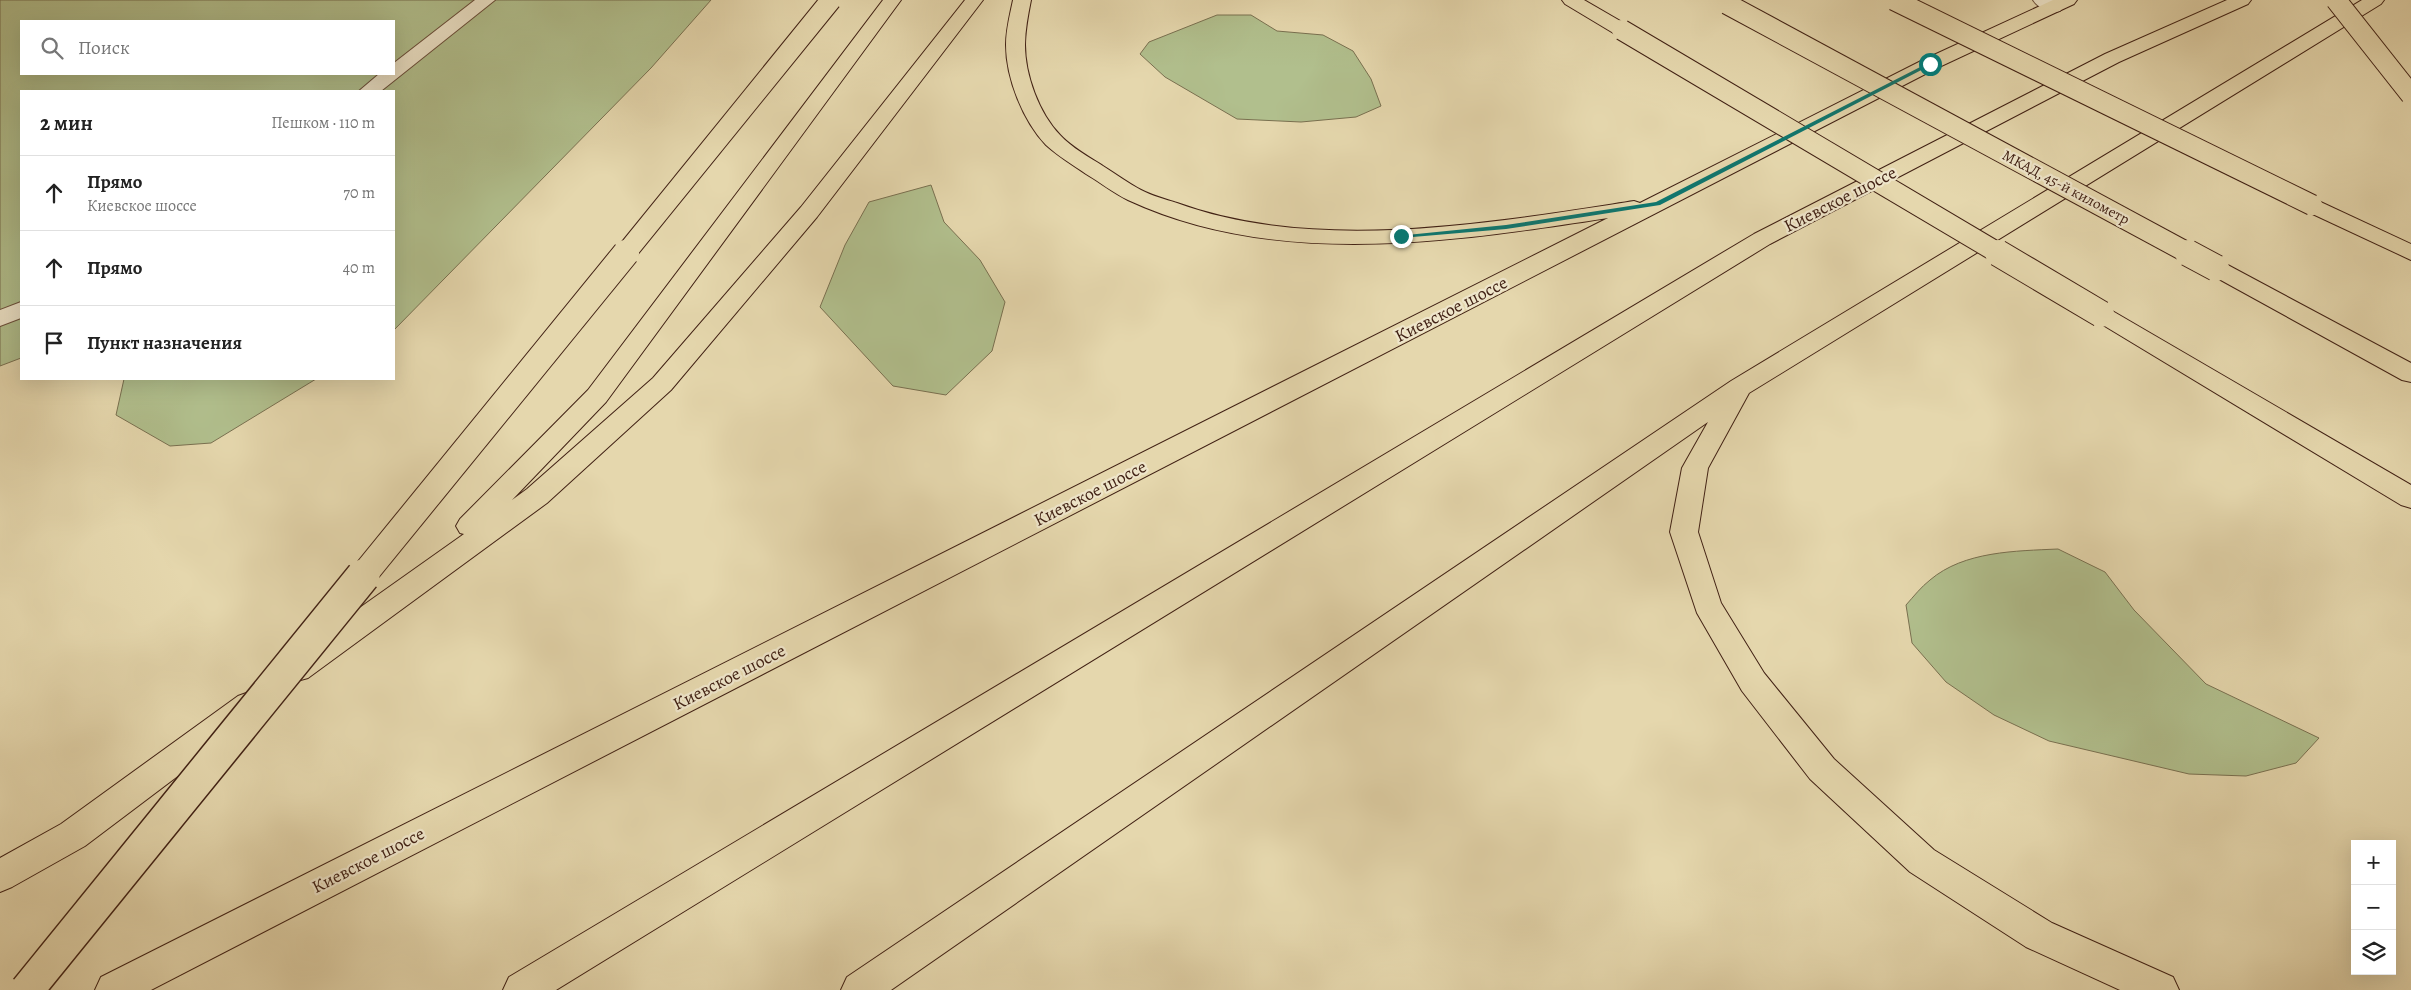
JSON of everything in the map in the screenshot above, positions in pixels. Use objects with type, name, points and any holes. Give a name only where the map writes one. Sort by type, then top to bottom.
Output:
[{"type":"main road","points":[[27,990],[831,0]]},
{"type":"main road","points":[[378,609],[488,511],[597,396],[892,0]]},
{"type":"main road","points":[[0,876],[73,835],[378,609],[537,496],[662,384],[809,212],[974,0]]},
{"type":"main road","points":[[1022,0],[1015,35],[1019,71],[1030,106],[1053,139],[1098,176],[1152,203],[1219,224],[1297,236],[1401,236],[1496,228],[1658,204]]},
{"type":"main road","points":[[1571,0],[2411,498]]},
{"type":"main road","points":[[1894,0],[2411,253]]},
{"type":"main road","name":"Киевское шоссе","points":[[522,990],[1762,239],[2112,58],[2242,0]]},
{"type":"main road","points":[[2336,0],[2411,95]]},
{"type":"main road","points":[[860,990],[1740,387],[2375,0]]},
{"type":"main road","name":"МКАД, 45-й километр","points":[[1723,2],[2411,374]]},
{"type":"main road","name":"Киевское шоссе","points":[[114,990],[2055,2]]},
{"type":"main road","points":[[2317,207],[2411,247]]},
{"type":"main road","points":[[1740,387],[1695,468],[1684,532],[1707,605],[1753,682],[1822,769],[1922,861],[2038,936],[2160,990]]},
{"type":"lane","points":[[395,71],[486,0]]},
{"type":"lane","points":[[369,90],[389,75]]},
{"type":"lane","points":[[0,319],[20,309]]},
{"type":"green space","points":[[0,0],[711,0],[651,68],[395,329],[395,90],[20,90],[20,358],[0,366]]},
{"type":"green space","points":[[1217,15],[1251,15],[1277,31],[1323,35],[1353,51],[1371,79],[1381,106],[1356,117],[1301,122],[1237,119],[1165,77],[1140,54],[1149,42]]},
{"type":"green space","points":[[931,185],[944,222],[980,260],[1005,302],[992,351],[946,395],[893,386],[820,307],[845,245],[869,202]]},
{"type":"green space","points":[[124,380],[314,380],[211,443],[170,446],[116,415]]},
{"type":"green space","points":[[2058,549],[2105,572],[2134,610],[2206,684],[2319,738],[2296,763],[2246,776],[2189,774],[2049,741],[1994,715],[1946,682],[1912,643],[1906,605],[1930,580],[1958,563],[1991,554]]},
{"type":"route","points":[[1401,236],[1506,227],[1658,204],[1930,64]]}]
